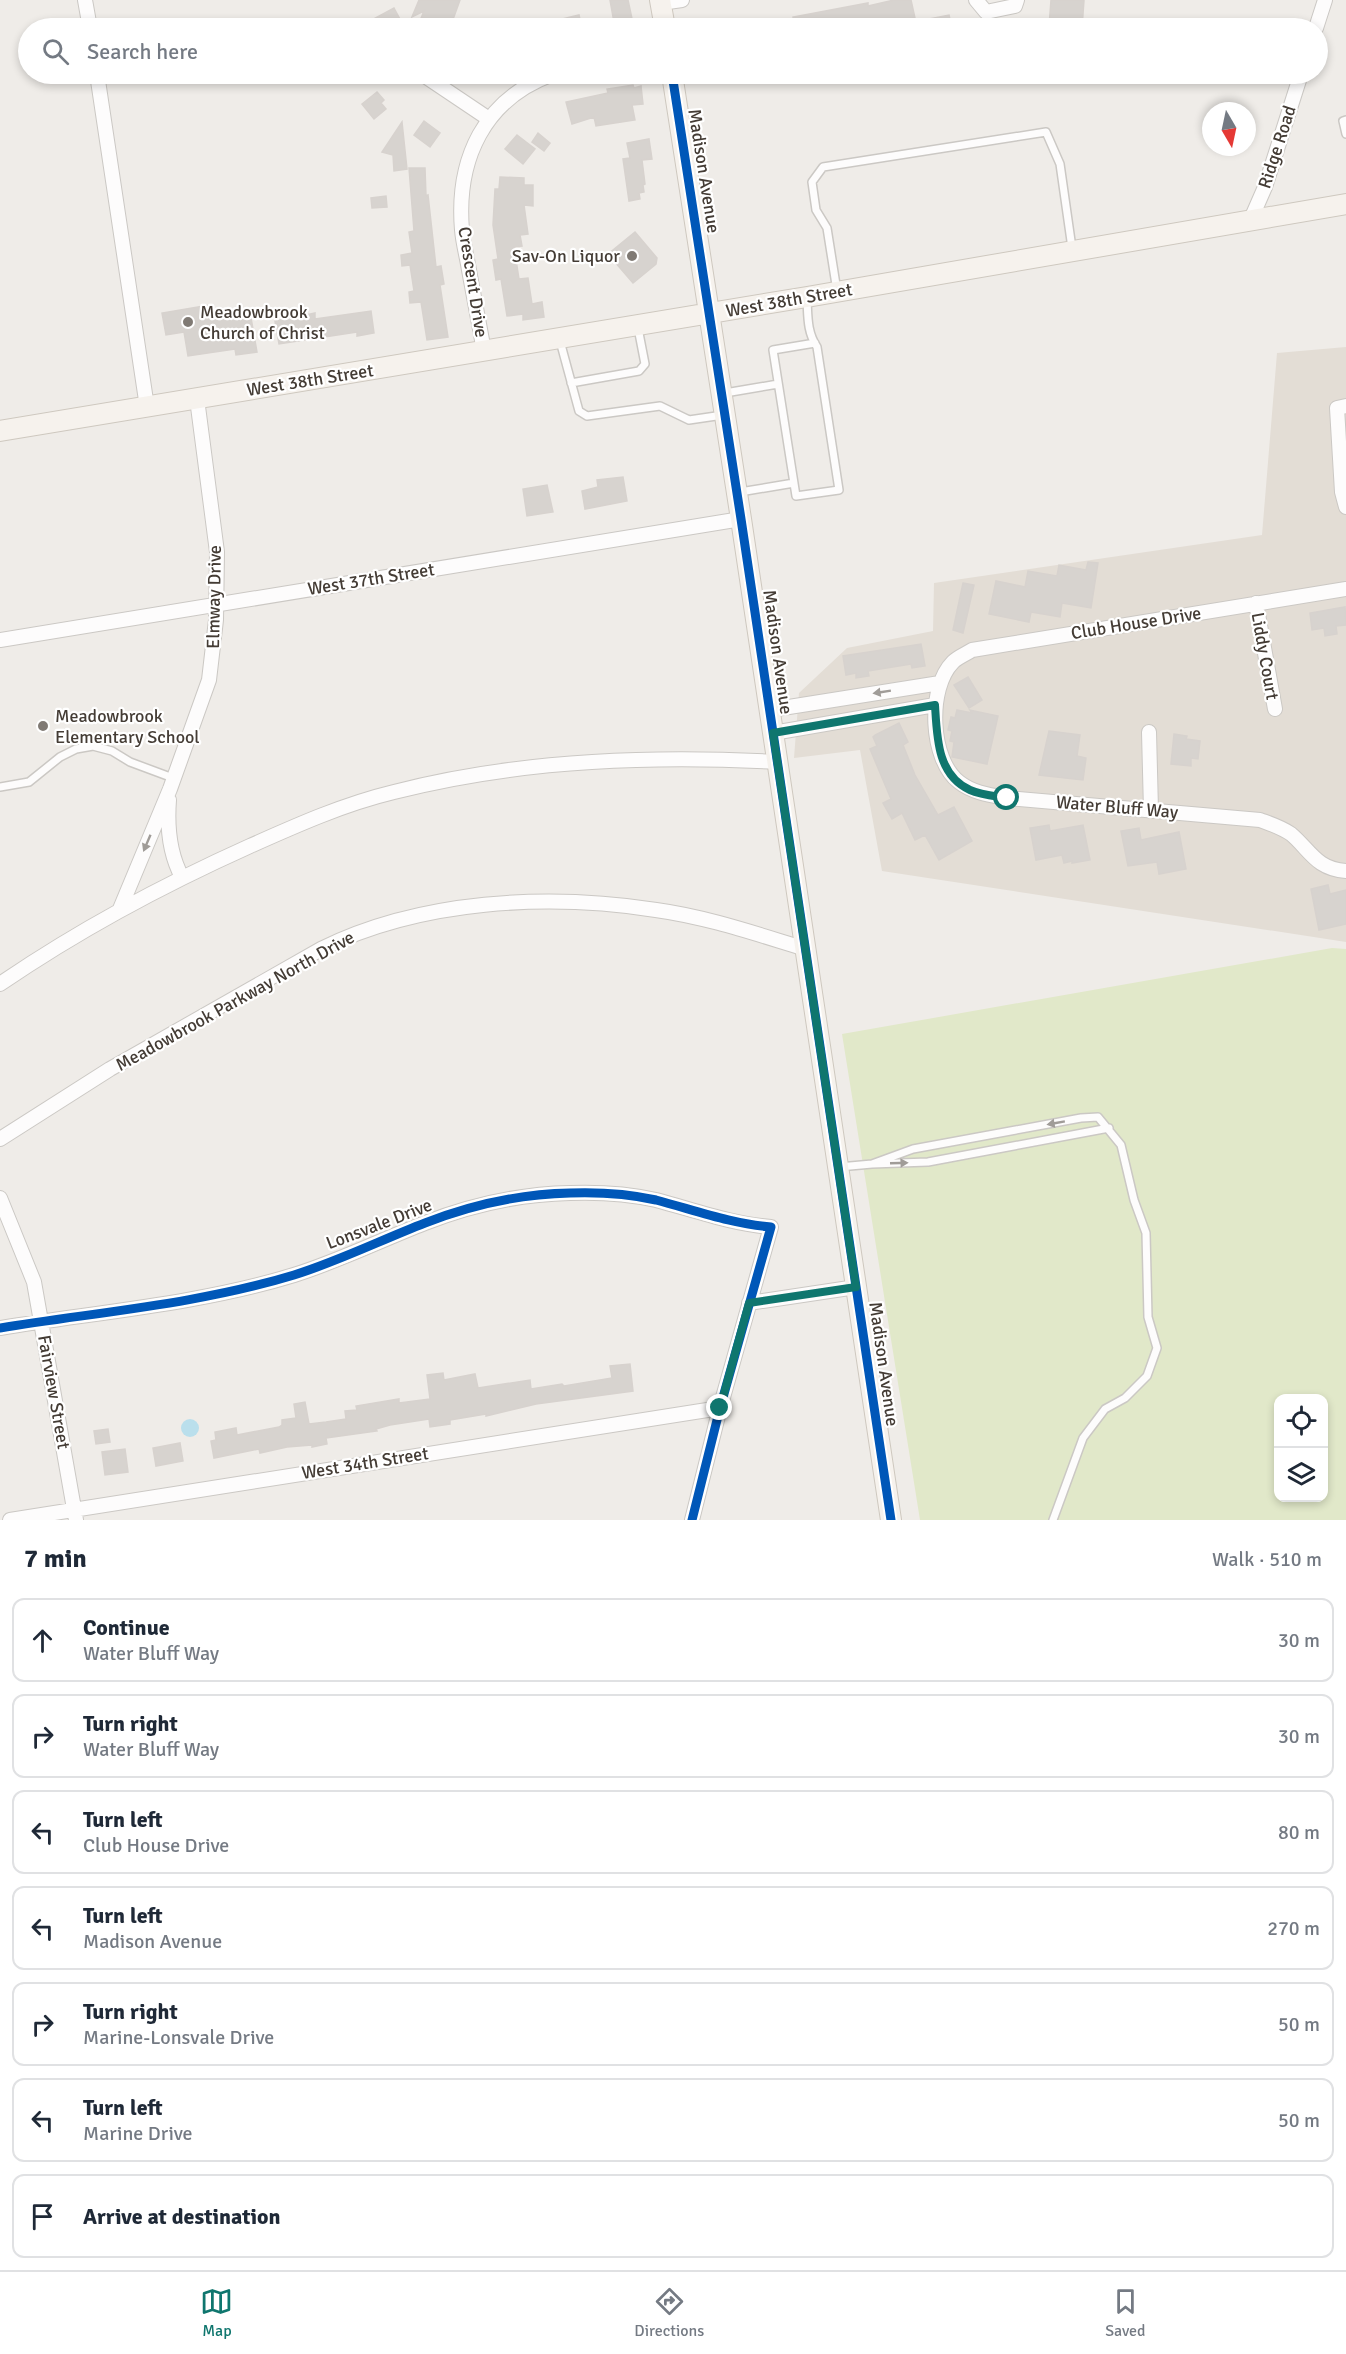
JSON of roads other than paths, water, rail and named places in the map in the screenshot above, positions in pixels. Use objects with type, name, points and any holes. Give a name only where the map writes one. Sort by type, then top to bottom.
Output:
[{"type":"street","points":[[85,0],[88,18]]},
{"type":"street","points":[[663,18],[661,2],[682,0]]},
{"type":"street","points":[[976,0],[987,12],[1015,6],[1017,0]]},
{"type":"street","points":[[1319,18],[1325,0]]},
{"type":"street","points":[[0,431],[147,407],[99,84]]},
{"type":"street","points":[[437,84],[489,119]]},
{"type":"street","name":"Crescent Drive","points":[[484,351],[462,230],[464,177],[475,140],[489,119],[519,90],[529,84]]},
{"type":"street","name":"Madison Avenue","points":[[674,84],[726,414],[891,1520]]},
{"type":"street","name":"Ridge Road","points":[[1251,219],[1265,187],[1298,84]]},
{"type":"street","name":"West 38th Street","points":[[147,407],[638,326],[1346,204]]},
{"type":"street","name":"Elmway Drive","points":[[120,909],[171,784],[209,680],[216,604],[217,552],[197,399]]},
{"type":"street","points":[[1346,406],[1337,408],[1342,492],[1346,507]]},
{"type":"street","name":"West 37th Street","points":[[0,640],[741,519]]},
{"type":"street","name":"Club House Drive","points":[[935,705],[940,683],[952,663],[972,650],[1346,589]]},
{"type":"street","name":"Liddy Court","points":[[1256,603],[1275,709]]},
{"type":"street","points":[[770,711],[940,683]]},
{"type":"street","points":[[773,733],[935,705]]},
{"type":"street","name":"Water Bluff Way","points":[[935,705],[940,755],[945,768],[957,781],[970,790],[1007,798],[1260,820],[1278,825],[1322,864],[1346,871]]},
{"type":"street","points":[[1149,732],[1151,810]]},
{"type":"street","points":[[0,984],[120,909],[182,877],[309,820],[394,792],[480,775],[565,763],[737,760],[777,762]]},
{"type":"street","name":"Elmway Drive","points":[[171,784],[167,816],[170,843],[175,865],[182,877]]},
{"type":"street","name":"Meadowbrook Parkway North Drive","points":[[0,1139],[110,1069],[321,949],[347,936],[387,923],[498,904],[552,901],[594,903],[656,910],[699,919],[806,949]]},
{"type":"street","name":"Lonsvale Drive","points":[[0,1328],[243,1288],[295,1274],[427,1222],[494,1202],[528,1196],[570,1193],[629,1196],[653,1200],[753,1226],[771,1227],[749,1303]]},
{"type":"street","name":"Fairview Street","points":[[0,1198],[34,1282],[75,1514]]},
{"type":"street","points":[[692,1520],[749,1303],[856,1287]]},
{"type":"street","name":"West 34th Street","points":[[10,1520],[75,1514],[720,1408]]},
{"type":"lane","points":[[1346,120],[1343,121],[1346,134]]},
{"type":"lane","points":[[837,292],[827,228],[816,210],[812,182],[823,167],[1046,132],[1060,164],[1073,251]]},
{"type":"lane","points":[[807,297],[810,336],[815,343],[839,490],[796,496],[773,350],[815,343]]},
{"type":"lane","points":[[571,383],[639,371],[645,364],[638,326]]},
{"type":"lane","points":[[560,338],[579,411],[587,416],[660,406],[689,420],[726,414]]},
{"type":"lane","points":[[722,393],[778,384]]},
{"type":"lane","points":[[737,493],[794,483]]},
{"type":"lane","points":[[0,787],[29,782],[60,757],[76,749],[93,746],[112,751],[171,784]]},
{"type":"lane","points":[[872,1164],[913,1149],[1082,1118],[1098,1117],[1121,1145],[1134,1200],[1146,1233],[1148,1317],[1157,1348],[1147,1376],[1125,1398],[1105,1409],[1083,1438],[1053,1520]]},
{"type":"lane","points":[[839,1167],[928,1162],[1109,1128]]},
{"type":"water","points":[[190,1419],[196,1422],[199,1428],[196,1434],[190,1437],[184,1434],[181,1428],[184,1422]]},
{"type":"place","name":"Sav-On Liquor","points":[[632,256]]},
{"type":"place","name":"Meadowbrook Church of Christ","points":[[188,322]]},
{"type":"place","name":"Meadowbrook Elementary School","points":[[43,726]]}]
